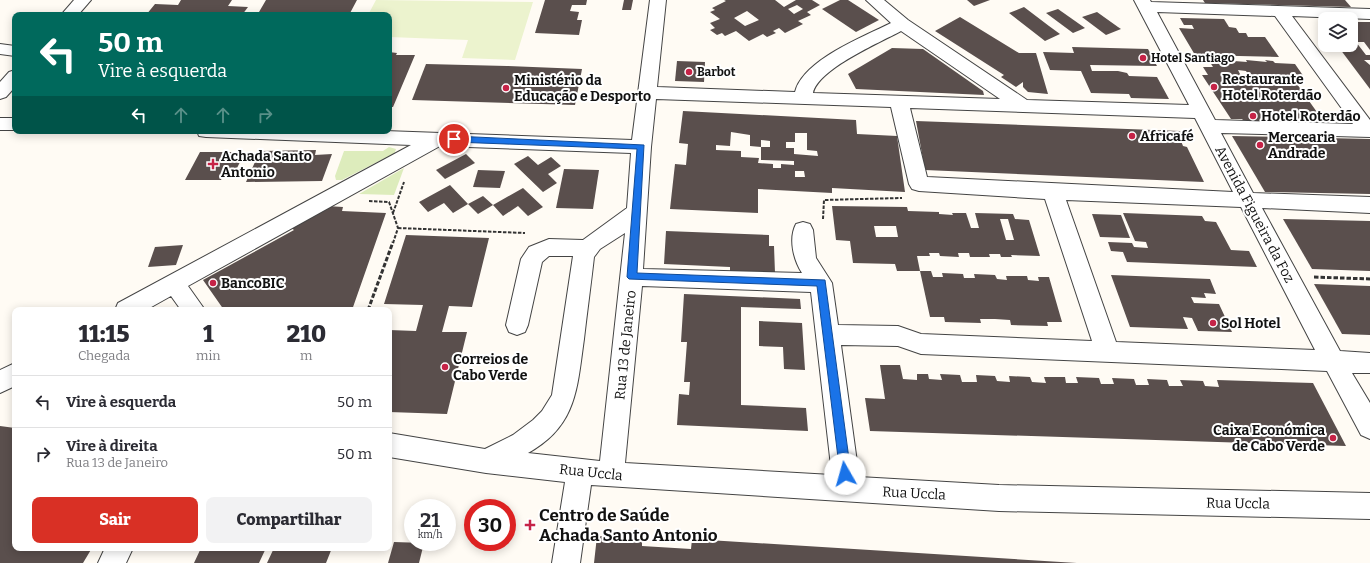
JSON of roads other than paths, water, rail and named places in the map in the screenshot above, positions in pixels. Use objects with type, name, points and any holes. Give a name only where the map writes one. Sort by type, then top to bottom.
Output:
[{"type":"street","points":[[72,12],[82,0]]},
{"type":"street","name":"Rua 13 de Janeiro","points":[[611,475],[632,277],[641,147],[658,0]]},
{"type":"street","points":[[874,0],[902,24],[1023,106]]},
{"type":"street","points":[[1144,4],[1370,14]]},
{"type":"street","name":"Avenida Figueira da Foz","points":[[1144,4],[1333,361],[1370,427]]},
{"type":"street","points":[[1280,11],[1369,131]]},
{"type":"street","points":[[802,99],[806,83],[828,64],[870,39],[902,24]]},
{"type":"street","points":[[0,50],[12,51]]},
{"type":"street","points":[[0,93],[12,79]]},
{"type":"street","points":[[648,94],[1023,106],[1369,131]]},
{"type":"street","points":[[899,102],[918,184],[1053,192],[1370,205]]},
{"type":"street","points":[[0,124],[12,124]]},
{"type":"street","points":[[306,134],[641,147]]},
{"type":"street","points":[[131,307],[439,138]]},
{"type":"street","points":[[1053,192],[1108,353]]},
{"type":"street","points":[[486,461],[519,446],[535,435],[554,417],[560,407],[564,395],[584,255],[593,243],[620,226],[636,212]]},
{"type":"street","points":[[804,230],[805,260],[821,283],[847,489]]},
{"type":"street","points":[[517,325],[532,260],[535,253],[548,247],[587,249]]},
{"type":"street","points":[[632,277],[821,283]]},
{"type":"street","points":[[173,283],[192,307]]},
{"type":"street","points":[[828,335],[898,336],[921,344],[1370,363]]},
{"type":"street","points":[[0,383],[12,376]]},
{"type":"street","points":[[0,383],[12,385]]},
{"type":"street","name":"Rua Uccla","points":[[392,446],[486,461],[611,475],[999,498],[1370,506]]},
{"type":"street","points":[[566,563],[580,471]]},
{"type":"street","points":[[112,563],[118,551]]},
{"type":"place","name":"Hotel Santiago","points":[[1143,58]]},
{"type":"place","name":"Barbot","points":[[689,72]]},
{"type":"place","name":"Restaurante Hotel Roterdão","points":[[1214,87]]},
{"type":"place","name":"Ministério da Educação e Desporto","points":[[506,88]]},
{"type":"place","name":"Hotel Roterdão","points":[[1253,116]]},
{"type":"place","name":"Africafé","points":[[1132,136]]},
{"type":"place","name":"Mercearia Andrade","points":[[1260,145]]},
{"type":"place","name":"Achada Santo Antonio","points":[[213,164]]},
{"type":"place","name":"BancoBIC","points":[[213,283]]},
{"type":"place","name":"Sol Hotel","points":[[1213,323]]},
{"type":"place","name":"Correios de Cabo Verde","points":[[445,367]]},
{"type":"place","name":"Caixa Económica de Cabo Verde","points":[[1333,438]]},
{"type":"place","name":"Centro de Saúde Achada Santo Antonio","points":[[530,525]]}]
